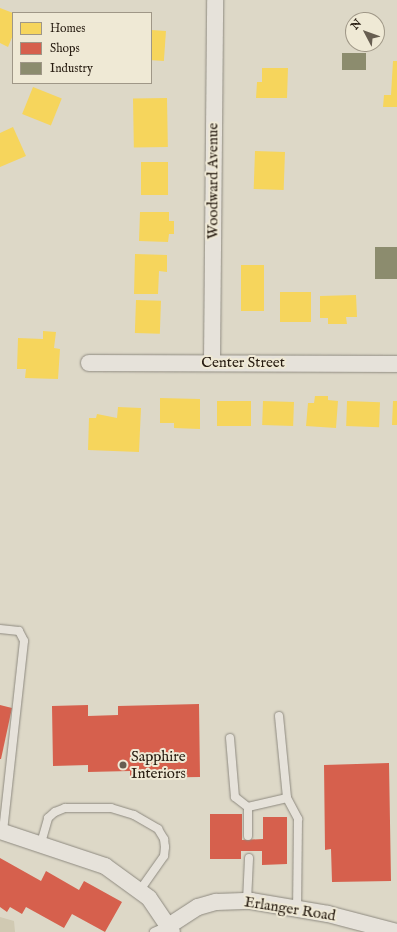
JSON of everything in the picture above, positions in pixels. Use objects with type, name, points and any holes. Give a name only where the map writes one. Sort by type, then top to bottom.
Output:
[{"type":"street","name":"Woodward Avenue","points":[[212,363],[215,0]]},
{"type":"street","name":"Center Street","points":[[89,363],[397,364]]},
{"type":"street","points":[[1,832],[41,843],[105,866],[140,890],[171,928]]},
{"type":"street","name":"Erlanger Road","points":[[171,928],[198,907],[216,902],[247,901],[297,909],[397,932]]},
{"type":"lane","points":[[0,629],[19,631],[24,641],[3,798],[1,832]]},
{"type":"lane","points":[[279,716],[287,798],[298,819],[297,909]]},
{"type":"lane","points":[[230,738],[235,797],[248,807]]},
{"type":"lane","points":[[248,807],[287,798]]},
{"type":"lane","points":[[248,807],[248,836]]},
{"type":"lane","points":[[41,843],[48,818],[55,812],[65,808],[111,808],[134,815],[158,829],[164,839],[165,847],[164,856],[140,890]]},
{"type":"lane","points":[[247,901],[249,858]]},
{"type":"lane","points":[[154,932],[171,928]]},
{"type":"shaded area","points":[[0,917],[14,921],[15,932],[0,932]]},
{"type":"building: Homes","points":[[0,8],[12,13],[12,37],[8,47],[0,43]]},
{"type":"building: Homes","points":[[152,30],[166,31],[164,61],[152,60]]},
{"type":"building: Homes","points":[[393,61],[397,61],[397,107],[383,107],[384,95],[391,95]]},
{"type":"building: Homes","points":[[262,68],[288,68],[287,98],[256,98],[257,82],[262,82]]},
{"type":"building: Homes","points":[[33,87],[62,99],[51,126],[22,114]]},
{"type":"building: Homes","points":[[167,98],[168,147],[134,148],[133,99]]},
{"type":"building: Homes","points":[[13,127],[26,156],[0,167],[0,133]]},
{"type":"building: Homes","points":[[255,151],[285,152],[284,190],[254,189]]},
{"type":"building: Homes","points":[[141,162],[168,162],[168,195],[141,195]]},
{"type":"building: Homes","points":[[140,212],[169,212],[169,221],[174,221],[174,234],[169,234],[168,242],[139,241]]},
{"type":"building: Homes","points":[[135,254],[167,255],[167,272],[159,271],[158,294],[134,294]]},
{"type":"building: Homes","points":[[241,265],[264,265],[264,311],[241,311]]},
{"type":"building: Homes","points":[[280,292],[311,292],[311,322],[280,322]]},
{"type":"building: Homes","points":[[356,295],[357,317],[346,317],[347,324],[328,324],[328,318],[320,318],[320,296]]},
{"type":"building: Homes","points":[[136,300],[161,301],[160,334],[135,333]]},
{"type":"building: Homes","points":[[43,331],[56,332],[54,348],[60,349],[58,379],[25,378],[26,369],[17,369],[18,338],[43,339]]},
{"type":"building: Homes","points":[[315,396],[328,396],[328,400],[338,401],[336,428],[306,426],[308,403],[314,403]]},
{"type":"building: Homes","points":[[160,398],[200,399],[200,429],[174,428],[174,423],[160,423]]},
{"type":"building: Homes","points":[[217,401],[251,401],[251,426],[217,426]]},
{"type":"building: Homes","points":[[263,401],[294,402],[293,426],[262,425]]},
{"type":"building: Homes","points":[[347,401],[380,402],[379,427],[346,426]]},
{"type":"building: Homes","points":[[393,401],[397,401],[397,425],[392,425]]},
{"type":"building: Homes","points":[[118,407],[141,408],[139,452],[88,450],[89,418],[96,418],[97,414],[117,418]]},
{"type":"building: Shops","points":[[199,704],[200,777],[130,778],[130,771],[88,772],[88,765],[53,766],[52,706],[88,705],[88,716],[118,715],[118,706]]},
{"type":"building: Shops","points":[[0,705],[12,708],[1,759],[0,759]]},
{"type":"building: Shops","points":[[389,763],[391,881],[332,882],[331,849],[325,850],[324,765]]},
{"type":"building: Shops","points":[[210,814],[242,814],[242,840],[263,839],[263,817],[287,817],[287,864],[262,865],[262,851],[241,851],[241,859],[210,859]]},
{"type":"building: Shops","points":[[0,858],[41,881],[46,871],[79,890],[84,881],[122,902],[105,932],[72,914],[64,928],[26,907],[22,914],[10,907],[7,912],[0,907]]},
{"type":"building: Industry","points":[[342,53],[366,53],[366,70],[342,70]]},
{"type":"building: Industry","points":[[375,247],[397,247],[397,279],[375,279]]},
{"type":"place","name":"Sapphire Interiors","points":[[123,765]]}]
